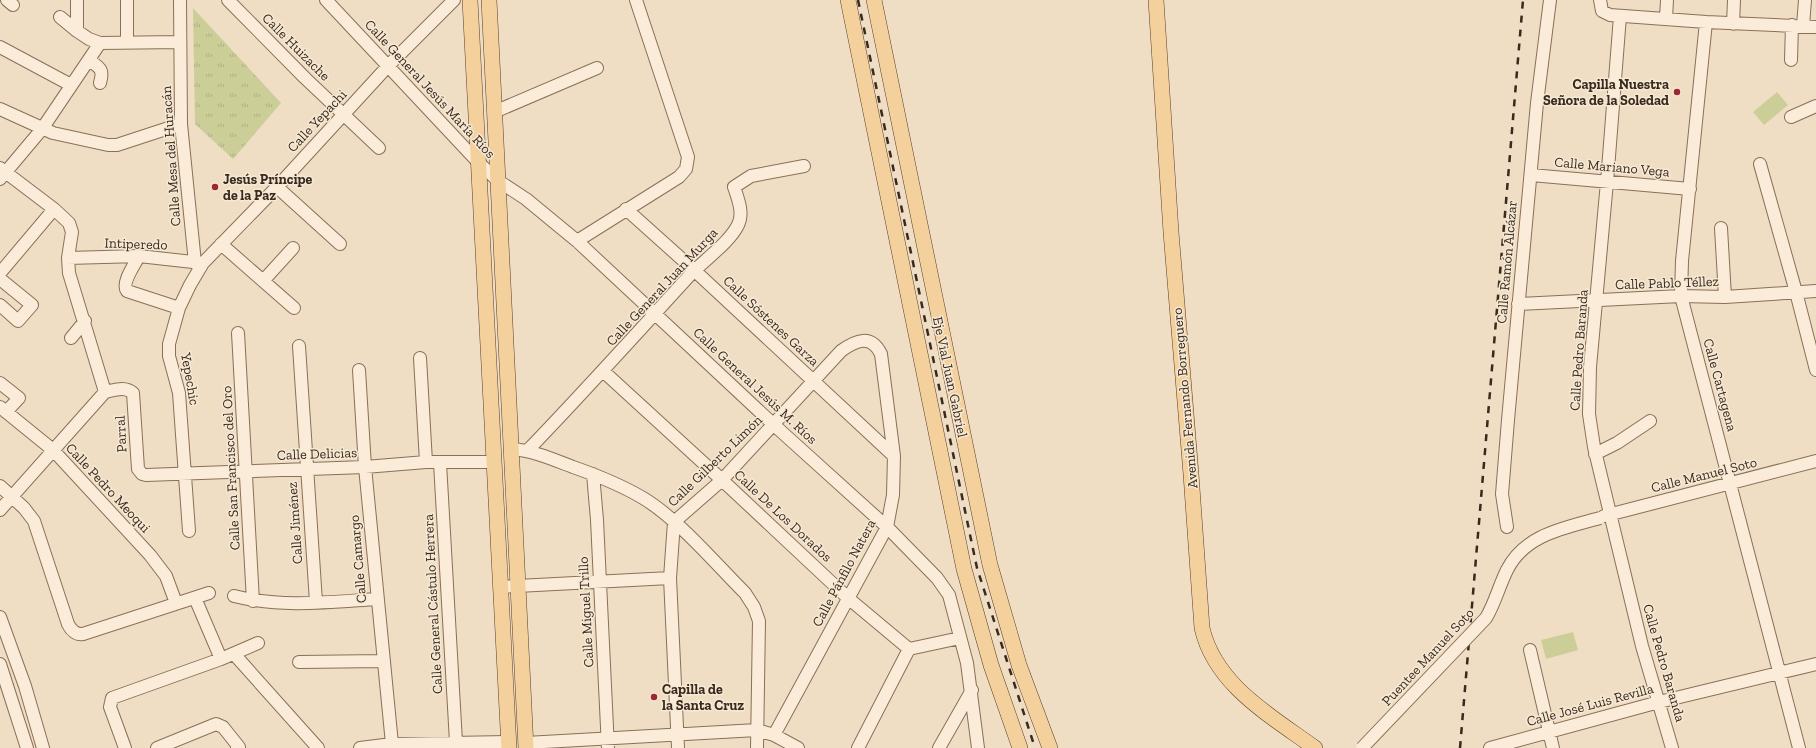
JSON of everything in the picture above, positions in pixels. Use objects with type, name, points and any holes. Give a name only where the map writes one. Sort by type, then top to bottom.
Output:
[{"type":"main road","points":[[470,0],[477,162],[508,745]]},
{"type":"main road","name":"Eje Vial Juan Gabriel","points":[[848,0],[964,569],[987,651],[1020,748]]},
{"type":"main road","name":"Eje Vial Juan Gabriel","points":[[874,0],[990,565],[1019,665],[1050,748]]},
{"type":"main road","name":"Avenida Fernando Borreguero","points":[[1156,0],[1171,232],[1202,632],[1216,664],[1231,683],[1248,699],[1315,748]]},
{"type":"main road","points":[[490,1],[494,112],[526,746]]},
{"type":"street","points":[[77,0],[77,31]]},
{"type":"street","points":[[127,0],[127,42]]},
{"type":"street","name":"Calle Mesa del Huracán","points":[[180,0],[181,124],[199,263]]},
{"type":"street","name":"Calle Huizache","points":[[228,0],[343,115],[379,148]]},
{"type":"street","name":"Calle General Jesús María Ríos","points":[[326,0],[477,162],[498,180]]},
{"type":"street","name":"Calle Yepachi","points":[[199,263],[222,244],[277,187],[388,66],[454,0]]},
{"type":"street","points":[[577,241],[679,177],[686,169],[688,157],[636,0]]},
{"type":"street","name":"Calle Ramón Alcázar","points":[[1507,527],[1502,494],[1518,304],[1542,56],[1550,0]]},
{"type":"street","points":[[1600,0],[1602,11],[1606,14],[1620,16],[1666,18],[1733,24],[1798,25],[1816,27]]},
{"type":"street","points":[[1666,18],[1667,0]]},
{"type":"street","points":[[1733,24],[1734,0]]},
{"type":"street","points":[[1791,60],[1798,25],[1806,0]]},
{"type":"street","name":"Calle Pedro Baranda","points":[[1620,16],[1607,182],[1590,366],[1589,414],[1605,516],[1672,748]]},
{"type":"street","points":[[60,17],[88,39],[100,43],[180,42]]},
{"type":"street","name":"Calle Cartagena","points":[[1706,22],[1682,260],[1681,296],[1799,748]]},
{"type":"street","points":[[0,510],[105,392],[85,321],[69,273],[68,258],[72,229],[69,223],[54,209],[2,173],[42,129],[100,43]]},
{"type":"street","points":[[0,47],[71,85]]},
{"type":"street","points":[[89,60],[101,70],[102,75],[100,83]]},
{"type":"street","points":[[494,112],[596,68]]},
{"type":"street","points":[[1791,117],[1816,106]]},
{"type":"street","points":[[0,109],[42,129],[108,145],[117,145],[181,124]]},
{"type":"street","points":[[1760,164],[1816,370]]},
{"type":"street","name":"Calle General Juan Murga","points":[[528,450],[603,371],[694,270],[730,236],[741,217],[734,187],[751,176],[804,166]]},
{"type":"street","name":"Calle Mariano Vega","points":[[1531,175],[1690,189]]},
{"type":"street","name":"Calle General Jesús M. Ríos","points":[[498,180],[526,200],[577,241],[774,425],[887,527],[944,586],[949,595],[967,663],[972,690],[978,748]]},
{"type":"street","points":[[277,187],[340,244]]},
{"type":"street","points":[[0,273],[54,209]]},
{"type":"street","name":"Calle Sóstenes Garza","points":[[626,209],[694,270],[894,456]]},
{"type":"street","points":[[1721,228],[1725,297]]},
{"type":"street","points":[[222,244],[294,308]]},
{"type":"street","points":[[263,281],[293,248]]},
{"type":"street","points":[[139,256],[126,283],[127,291],[179,308]]},
{"type":"street","name":"Intiperedo","points":[[68,258],[139,256],[199,263]]},
{"type":"street","name":"Yepechic","points":[[189,531],[179,393],[169,350],[172,330],[179,308],[199,263]]},
{"type":"street","points":[[0,279],[32,305],[18,321],[0,305]]},
{"type":"street","name":"Calle Pablo Téllez","points":[[1518,304],[1681,296],[1725,297],[1816,291]]},
{"type":"street","points":[[71,338],[85,321]]},
{"type":"street","name":"Calle San Francisco del Oro","points":[[238,333],[253,601]]},
{"type":"street","name":"Calle Gilberto Limón","points":[[678,748],[670,578],[674,522],[722,480],[841,351],[850,345],[867,341],[874,343]]},
{"type":"street","name":"Calle Pánfilo Natera","points":[[774,735],[887,527],[893,495],[894,456],[881,354],[874,343]]},
{"type":"street","name":"Calle Jiménez","points":[[299,346],[316,602]]},
{"type":"street","points":[[420,358],[426,462]]},
{"type":"street","name":"Calle Camargo","points":[[359,370],[365,467],[392,744]]},
{"type":"street","name":"Calle De Los Dorados","points":[[603,371],[848,598],[909,649]]},
{"type":"street","points":[[0,383],[19,398],[3,410]]},
{"type":"street","name":"Parral","points":[[105,392],[123,389],[131,391],[134,396],[138,469],[142,474]]},
{"type":"street","name":"Calle Pedro Meoqui","points":[[3,410],[53,450],[159,565],[166,576],[176,603]]},
{"type":"street","points":[[1595,454],[1617,443],[1650,421]]},
{"type":"street","points":[[512,449],[528,450],[593,474],[642,498],[674,522],[745,593],[754,607],[759,621],[757,748]]},
{"type":"street","name":"Calle Manuel Soto","points":[[1605,516],[1816,461]]},
{"type":"street","name":"Calle Delicias","points":[[142,474],[185,475],[365,467],[426,462],[493,462]]},
{"type":"street","name":"Calle General Cástulo Herrera","points":[[440,463],[456,742]]},
{"type":"street","name":"Calle Miguel Trillo","points":[[593,474],[608,743]]},
{"type":"street","points":[[0,486],[30,515],[38,529],[68,624],[71,630],[76,633],[83,634],[176,603],[209,594]]},
{"type":"street","name":"Puentee Manuel Soto","points":[[1362,748],[1486,618],[1492,609],[1510,564],[1528,545],[1542,535],[1605,516]]},
{"type":"street","points":[[500,587],[600,580],[670,578]]},
{"type":"street","points":[[234,596],[253,601],[316,602],[377,599]]},
{"type":"street","points":[[195,598],[221,659]]},
{"type":"street","points":[[0,617],[25,686],[42,742],[26,744],[0,664]]},
{"type":"street","points":[[858,748],[909,649],[960,638]]},
{"type":"street","points":[[125,748],[110,707],[110,700],[115,696],[221,659],[258,643]]},
{"type":"street","points":[[1530,650],[1553,748]]},
{"type":"street","points":[[234,654],[318,748]]},
{"type":"street","points":[[299,662],[383,661]]},
{"type":"street","name":"Calle José Luis Revilla","points":[[1490,748],[1659,702],[1816,664]]},
{"type":"street","points":[[939,748],[972,690]]},
{"type":"street","points":[[157,748],[185,743],[216,724],[223,727],[238,748]]},
{"type":"street","points":[[526,746],[608,743],[677,735],[757,730],[774,735],[798,748]]},
{"type":"street","points":[[360,748],[392,744],[456,742],[508,745]]},
{"type":"green space","points":[[193,8],[281,103],[233,159],[195,124]]},
{"type":"green space","points":[[1777,92],[1788,105],[1764,125],[1753,112]]},
{"type":"green space","points":[[1573,632],[1578,650],[1546,659],[1541,640]]},
{"type":"railway","points":[[858,0],[977,568],[1035,748]]},
{"type":"railway","points":[[1460,748],[1523,0]]},
{"type":"place","name":"Capilla Nuestra Señora de la Soledad","points":[[1677,92]]},
{"type":"place","name":"Jesús Príncipe de la Paz","points":[[215,187]]},
{"type":"place","name":"Capilla de la Santa Cruz","points":[[654,697]]}]
